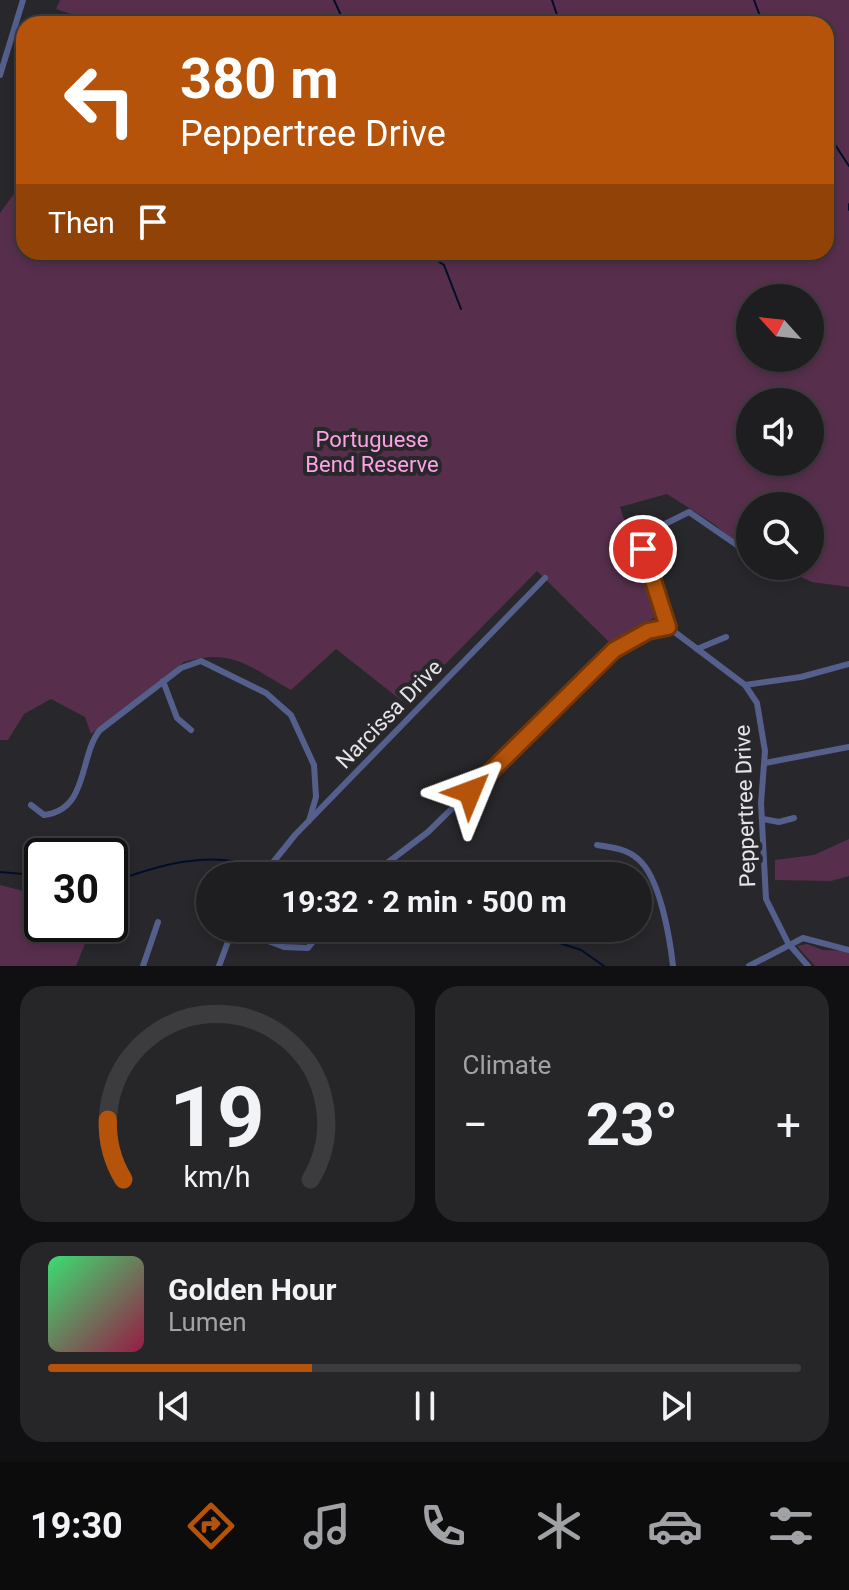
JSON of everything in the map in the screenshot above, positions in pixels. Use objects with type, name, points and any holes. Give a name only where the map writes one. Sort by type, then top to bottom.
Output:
[{"type":"street","points":[[0,75],[16,23]]},
{"type":"street","points":[[736,544],[689,512],[651,531],[643,549],[668,627],[745,685],[801,677],[849,664]]},
{"type":"street","name":"Narcissa Drive","points":[[274,862],[309,821],[545,578]]},
{"type":"street","points":[[388,862],[428,832],[614,650],[648,631],[668,627]]},
{"type":"street","points":[[697,649],[726,637]]},
{"type":"street","points":[[31,805],[37,813],[49,814],[71,799],[84,776],[96,734],[181,668],[201,661],[266,693],[284,707],[301,730],[314,765],[316,797],[309,821]]},
{"type":"street","points":[[163,681],[177,718],[191,730]]},
{"type":"street","name":"Peppertree Drive","points":[[745,685],[757,703],[765,763],[761,781],[766,899],[788,943],[808,966]]},
{"type":"street","points":[[765,763],[849,747]]},
{"type":"street","points":[[763,819],[779,822],[794,818]]},
{"type":"street","points":[[597,845],[624,850],[646,867],[671,942],[673,966]]},
{"type":"street","points":[[143,966],[158,922]]},
{"type":"street","points":[[749,966],[788,943],[808,938],[849,950]]},
{"type":"street","points":[[219,966],[228,942]]},
{"type":"street","points":[[271,942],[284,947],[308,948],[313,942]]},
{"type":"green space","name":"Portuguese Bend Reserve","points":[[60,0],[849,0],[849,587],[807,580],[824,580],[824,492],[736,492],[736,542],[667,494],[620,507],[641,573],[660,615],[609,642],[537,571],[406,704],[336,649],[291,690],[240,662],[228,658],[201,658],[184,662],[91,734],[85,717],[51,699],[24,714],[8,740],[0,740],[0,213],[16,191],[16,260],[834,260],[834,16],[77,16],[56,9]]},
{"type":"green space","points":[[849,839],[849,876],[831,881],[775,880],[775,860],[814,855]]},
{"type":"green space","points":[[0,885],[24,891],[24,942],[86,942],[76,966],[0,966]]},
{"type":"green space","points":[[807,944],[823,950],[849,951],[849,966],[815,966],[797,946]]},
{"type":"waterway","points":[[334,0],[341,16]]},
{"type":"waterway","points":[[552,0],[557,16]]},
{"type":"waterway","points":[[754,0],[760,16]]},
{"type":"waterway","points":[[834,143],[849,166]]},
{"type":"waterway","points":[[849,204],[849,210]]},
{"type":"waterway","points":[[436,260],[444,265],[461,309]]},
{"type":"waterway","points":[[128,877],[186,862],[237,862]]},
{"type":"waterway","points":[[0,872],[24,875]]},
{"type":"waterway","points":[[556,942],[581,950],[604,966]]},
{"type":"route","points":[[470,792],[614,650],[648,631],[668,627],[643,549]]}]
